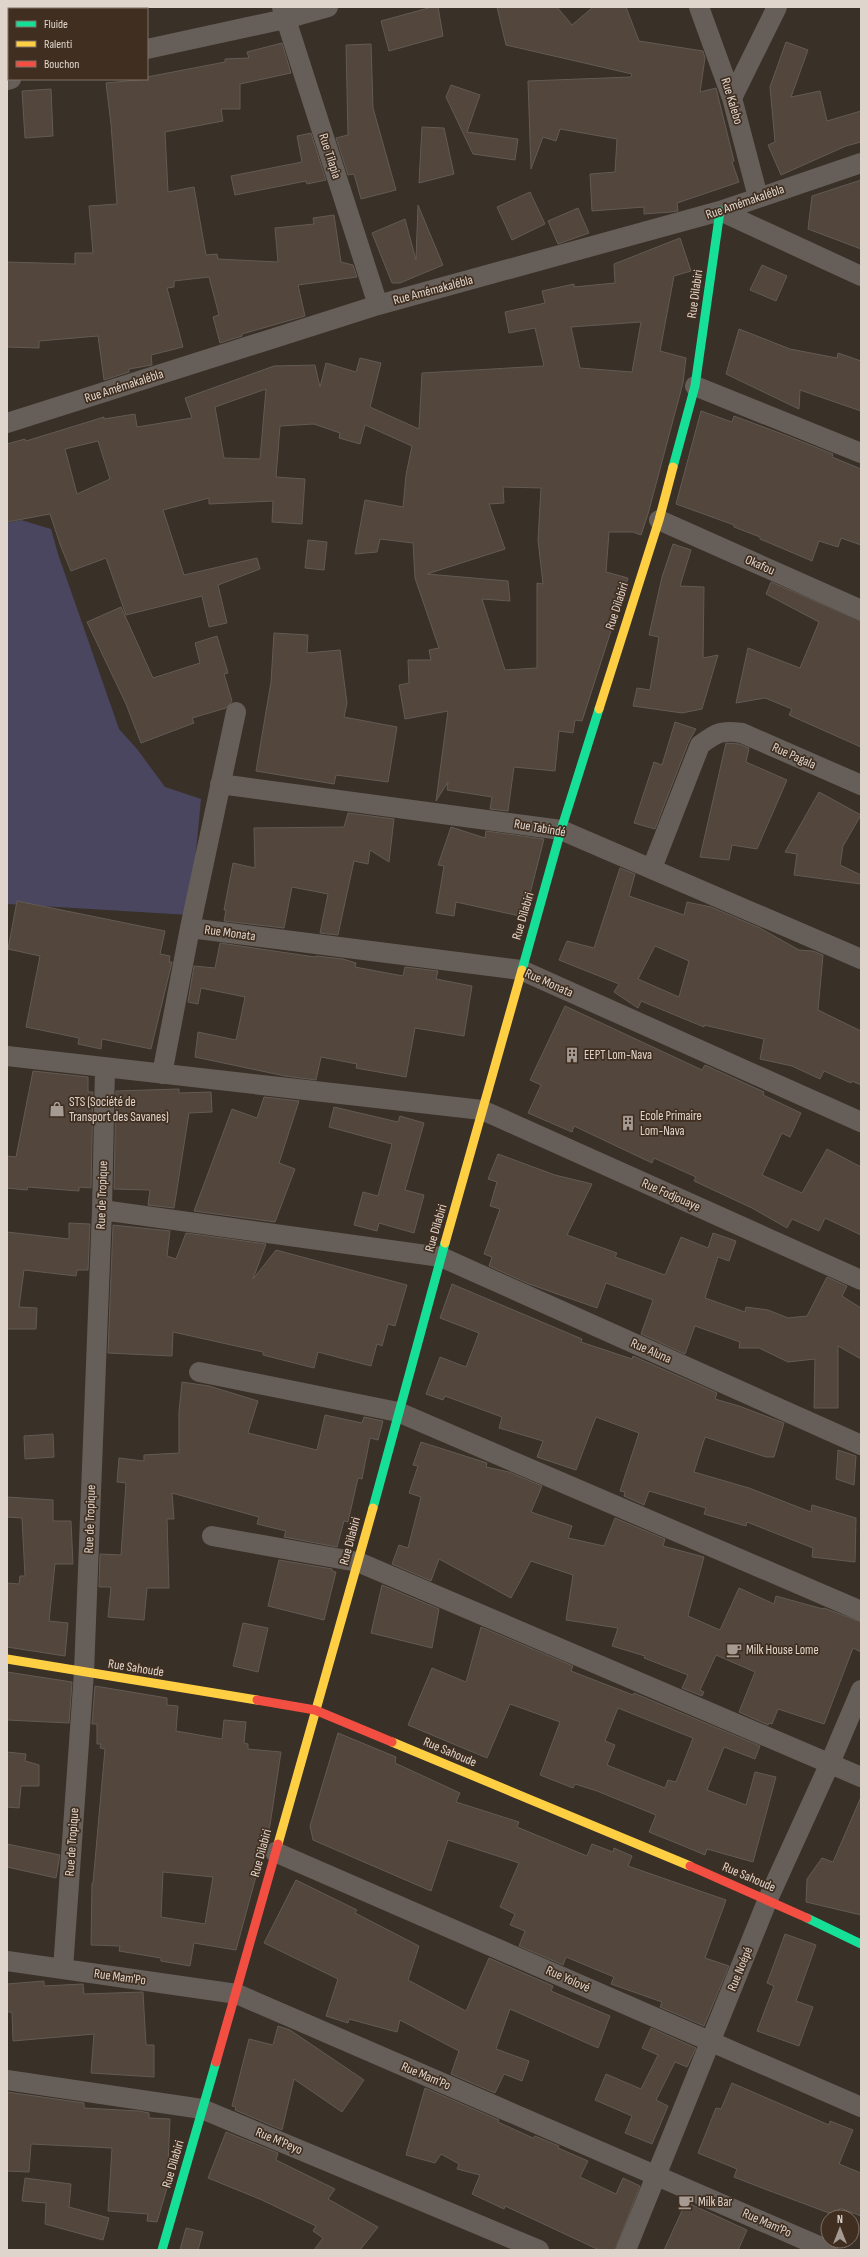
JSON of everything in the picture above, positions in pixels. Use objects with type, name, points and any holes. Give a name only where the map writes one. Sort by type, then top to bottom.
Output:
[{"type":"street","points":[[148,50],[283,13],[328,7]]},
{"type":"street","name":"Rue Kalebo","points":[[699,7],[732,98],[758,196]]},
{"type":"street","points":[[732,98],[777,7]]},
{"type":"street","name":"Rue Tilapia","points":[[283,13],[378,306]]},
{"type":"street","name":"Rue Amémakalébla","points":[[7,423],[378,306],[720,211],[758,196],[861,163]]},
{"type":"street","points":[[720,211],[861,276]]},
{"type":"street","name":"Rue Dilabiri","points":[[162,2250],[202,2109],[237,1994],[275,1852],[358,1562],[398,1412],[561,830],[658,520],[695,386],[720,211]]},
{"type":"street","points":[[695,386],[861,453]]},
{"type":"street","name":"Okafou","points":[[658,520],[861,610]]},
{"type":"street","points":[[162,1074],[190,928],[236,712]]},
{"type":"street","name":"Rue Pagala","points":[[652,868],[700,745],[713,735],[726,730],[742,733],[861,785]]},
{"type":"street","name":"Rue Tabindé","points":[[220,784],[561,830],[861,959]]},
{"type":"street","name":"Rue Monata","points":[[190,928],[521,970],[861,1122]]},
{"type":"street","name":"Rue Fodjouaye","points":[[7,1058],[482,1110],[861,1280]]},
{"type":"street","name":"Rue de Tropique","points":[[63,1969],[84,1672],[102,1210],[105,1068]]},
{"type":"street","name":"Rue Aluna","points":[[102,1210],[441,1257],[861,1445]]},
{"type":"street","points":[[199,1372],[398,1412],[861,1611]]},
{"type":"street","points":[[212,1536],[358,1562],[861,1777]]},
{"type":"street","name":"Rue Sahoude","points":[[7,1659],[315,1710],[768,1899],[861,1944]]},
{"type":"street","name":"Rue Noépé","points":[[626,2250],[768,1899],[830,1763],[861,1690]]},
{"type":"street","name":"Rue Yolové","points":[[275,1852],[861,2107]]},
{"type":"street","name":"Rue Mam'Po","points":[[7,1961],[237,1994],[828,2250]]},
{"type":"street","name":"Rue M'Peyo","points":[[7,2080],[202,2109],[539,2250]]},
{"type":"shaded area","points":[[21,520],[51,529],[58,554],[119,729],[137,749],[165,787],[201,799],[190,915],[7,904],[7,523]]},
{"type":"building","points":[[432,7],[438,7],[443,36],[389,51],[381,21]]},
{"type":"building","points":[[497,7],[557,7],[572,25],[593,7],[626,7],[639,41],[703,51],[705,58],[700,92],[716,88],[734,161],[732,162],[739,182],[677,203],[678,211],[644,214],[644,207],[592,211],[590,174],[615,172],[617,139],[560,129],[556,141],[543,137],[531,169],[528,81],[631,77],[632,74],[506,45]]},
{"type":"building","points":[[786,42],[808,50],[791,97],[820,91],[827,121],[861,111],[861,142],[846,146],[781,175],[768,145],[775,142],[770,87]]},
{"type":"building","points":[[282,43],[291,73],[240,84],[240,109],[221,109],[223,121],[165,132],[168,192],[194,187],[206,255],[217,254],[218,259],[278,262],[275,228],[314,224],[313,218],[334,215],[341,262],[353,265],[357,277],[298,285],[305,316],[242,334],[242,336],[220,343],[213,317],[219,315],[209,277],[174,281],[174,287],[167,288],[183,347],[151,355],[152,365],[129,369],[129,372],[104,380],[98,336],[39,341],[39,348],[7,347],[7,262],[75,264],[75,253],[93,253],[89,206],[117,204],[111,124],[106,83],[148,80],[148,77],[225,62],[225,59],[249,58],[247,52]]},
{"type":"building","points":[[371,44],[373,108],[396,190],[361,199],[354,174],[348,175],[336,138],[348,135],[346,45]]},
{"type":"building","points":[[451,85],[480,95],[467,132],[518,139],[515,160],[473,154],[446,97]]},
{"type":"building","points":[[51,89],[53,136],[25,138],[22,91]]},
{"type":"building","points":[[422,127],[444,128],[454,174],[419,183]]},
{"type":"building","points":[[311,133],[326,180],[307,184],[306,181],[235,195],[231,176],[302,162],[297,136]]},
{"type":"building","points":[[861,180],[861,249],[808,229],[812,196]]},
{"type":"building","points":[[530,192],[545,224],[512,240],[497,207]]},
{"type":"building","points":[[418,205],[443,265],[400,283],[392,283],[372,233],[405,219],[416,260]]},
{"type":"building","points":[[578,208],[589,233],[558,244],[548,221]]},
{"type":"building","points":[[680,238],[691,271],[674,276],[660,351],[686,358],[683,383],[641,535],[633,532],[609,532],[606,572],[628,578],[582,721],[575,720],[573,733],[559,731],[555,771],[514,767],[508,811],[490,809],[492,797],[447,790],[448,782],[436,801],[448,711],[405,719],[399,685],[409,683],[408,660],[431,660],[429,650],[439,648],[415,578],[413,543],[380,539],[377,552],[355,554],[365,500],[403,507],[406,475],[412,446],[365,425],[360,444],[339,438],[340,433],[314,424],[280,426],[276,477],[305,479],[302,524],[272,522],[273,501],[209,504],[209,498],[163,510],[184,575],[257,558],[260,569],[218,585],[227,623],[209,627],[202,596],[126,615],[106,558],[71,571],[50,514],[7,522],[7,444],[25,439],[26,441],[104,417],[104,419],[135,414],[137,427],[192,418],[185,398],[274,366],[315,365],[320,387],[326,363],[356,372],[360,358],[381,363],[370,407],[419,429],[422,373],[544,366],[535,328],[509,333],[505,312],[545,303],[542,291],[574,284],[574,287],[615,283],[614,264]],"holes":[[[641,322],[632,372],[580,368],[571,327]],[[266,389],[260,459],[224,458],[215,407]],[[98,441],[110,479],[77,494],[65,449]],[[503,487],[541,488],[538,540],[543,584],[537,583],[537,668],[505,670],[482,599],[510,601],[508,581],[427,574],[505,549],[489,504],[504,503]]]},
{"type":"building","points":[[762,265],[787,276],[776,301],[750,290]]},
{"type":"building","points":[[739,329],[790,349],[837,358],[838,353],[861,361],[861,411],[800,390],[799,409],[726,374]]},
{"type":"building","points":[[701,411],[732,422],[734,416],[833,454],[832,457],[861,469],[861,545],[841,538],[838,547],[819,541],[812,561],[760,539],[760,537],[734,527],[734,525],[676,504]]},
{"type":"building","points":[[308,540],[327,542],[324,570],[305,568]]},
{"type":"building","points":[[673,544],[691,550],[680,586],[704,587],[703,658],[718,655],[702,709],[682,713],[633,706],[637,688],[650,690],[659,637],[649,635],[662,577]]},
{"type":"building","points":[[771,582],[861,621],[861,747],[789,715],[792,709],[765,698],[736,703],[748,648],[800,668],[819,622],[766,594]]},
{"type":"building","points":[[121,607],[153,678],[200,663],[195,643],[217,636],[228,673],[224,674],[232,701],[226,708],[192,718],[194,723],[141,743],[126,704],[87,622]]},
{"type":"building","points":[[274,633],[308,635],[307,653],[340,650],[347,703],[344,717],[397,727],[388,782],[336,775],[334,784],[256,771],[271,682]]},
{"type":"building","points":[[675,722],[696,729],[689,741],[655,829],[634,823],[654,762],[662,765]]},
{"type":"building","points":[[726,743],[739,744],[749,748],[746,762],[787,780],[757,849],[732,845],[729,860],[700,857]]},
{"type":"building","points":[[819,792],[861,815],[843,846],[840,865],[861,875],[861,884],[794,875],[797,854],[785,852]]},
{"type":"building","points":[[348,813],[394,819],[389,862],[370,850],[368,864],[354,861],[338,935],[320,933],[328,894],[292,887],[284,928],[224,921],[226,910],[224,910],[233,863],[255,868],[254,828],[344,827]]},
{"type":"building","points":[[451,827],[485,838],[486,831],[544,839],[524,917],[456,902],[454,916],[436,913],[444,866],[438,865]]},
{"type":"building","points":[[620,868],[635,874],[629,896],[684,915],[687,902],[711,907],[760,928],[799,950],[813,951],[823,955],[818,1010],[861,1031],[861,1085],[852,1081],[851,1083],[824,1071],[820,1079],[792,1066],[760,1059],[764,1039],[704,1025],[704,1027],[641,1001],[638,1008],[614,992],[619,984],[559,960],[567,941],[594,948]],"holes":[[[655,946],[689,961],[679,997],[638,979]]]},
{"type":"building","points":[[17,901],[165,931],[160,954],[170,956],[169,962],[172,962],[151,1049],[102,1039],[101,1049],[78,1044],[79,1038],[26,1027],[40,956],[8,949]]},
{"type":"building","points":[[220,943],[315,957],[343,959],[356,963],[355,967],[403,976],[405,967],[438,971],[436,979],[472,986],[464,1036],[415,1028],[406,1077],[356,1068],[357,1064],[321,1057],[316,1080],[285,1076],[195,1057],[198,1032],[236,1040],[245,997],[201,988],[198,1004],[188,1002],[194,966],[215,968]]},
{"type":"building","points":[[565,1006],[702,1070],[705,1065],[764,1092],[763,1095],[801,1113],[790,1137],[782,1133],[762,1175],[802,1193],[827,1149],[861,1167],[861,1235],[825,1218],[819,1231],[792,1219],[787,1228],[752,1208],[694,1181],[696,1177],[654,1158],[652,1163],[574,1126],[572,1132],[528,1113],[541,1085],[530,1080]]},
{"type":"building","points":[[33,1071],[88,1077],[88,1092],[93,1092],[91,1188],[79,1187],[79,1191],[28,1187],[27,1190],[7,1188],[7,1156],[16,1157]]},
{"type":"building","points":[[179,1089],[179,1093],[211,1092],[212,1112],[189,1113],[174,1208],[148,1205],[150,1190],[114,1189],[116,1091]]},
{"type":"building","points":[[264,1097],[299,1101],[279,1163],[295,1169],[275,1222],[194,1211],[232,1109],[257,1118]]},
{"type":"building","points":[[334,1107],[398,1122],[400,1116],[424,1123],[405,1190],[424,1195],[414,1233],[379,1223],[377,1231],[354,1225],[363,1192],[378,1196],[392,1144],[329,1127]]},
{"type":"building","points":[[498,1154],[555,1175],[592,1184],[567,1235],[617,1253],[615,1257],[665,1275],[681,1237],[708,1248],[713,1233],[736,1241],[729,1261],[718,1257],[705,1298],[745,1312],[746,1307],[768,1310],[788,1318],[807,1316],[827,1277],[847,1286],[842,1296],[861,1308],[861,1359],[838,1346],[838,1408],[814,1408],[815,1359],[788,1362],[759,1348],[739,1348],[740,1342],[695,1326],[685,1354],[641,1334],[653,1300],[606,1283],[597,1308],[529,1284],[489,1266],[492,1257],[484,1254],[500,1209],[490,1206],[497,1182],[488,1179]]},
{"type":"building","points":[[69,1223],[90,1224],[88,1270],[77,1270],[76,1276],[24,1270],[19,1307],[37,1308],[36,1329],[7,1329],[7,1232],[69,1239]]},
{"type":"building","points":[[113,1225],[170,1231],[167,1256],[176,1259],[186,1233],[266,1244],[253,1279],[276,1250],[407,1285],[395,1326],[388,1324],[382,1346],[377,1344],[371,1366],[318,1352],[314,1368],[263,1355],[263,1352],[173,1332],[172,1356],[108,1353]]},
{"type":"building","points":[[452,1284],[582,1339],[581,1342],[632,1359],[633,1356],[717,1393],[715,1399],[739,1406],[784,1423],[774,1457],[766,1457],[705,1437],[694,1472],[749,1488],[811,1512],[812,1505],[856,1518],[855,1562],[812,1557],[813,1548],[747,1522],[746,1526],[704,1514],[706,1508],[649,1491],[644,1505],[624,1496],[625,1492],[620,1491],[639,1433],[596,1417],[576,1470],[537,1457],[543,1441],[499,1428],[502,1417],[445,1396],[443,1400],[426,1394],[440,1357],[466,1367],[479,1333],[440,1318]]},
{"type":"building","points":[[182,1382],[209,1386],[258,1401],[248,1433],[317,1450],[325,1415],[362,1423],[364,1417],[383,1421],[378,1440],[370,1438],[362,1479],[358,1478],[348,1522],[344,1521],[337,1547],[284,1537],[286,1531],[257,1524],[259,1517],[172,1493],[174,1519],[167,1519],[169,1588],[147,1588],[144,1620],[108,1617],[111,1587],[99,1587],[100,1554],[121,1555],[126,1483],[117,1482],[119,1458],[144,1461],[144,1455],[179,1453],[179,1412]]},
{"type":"building","points":[[53,1434],[54,1457],[25,1459],[24,1436]]},
{"type":"building","points":[[421,1442],[487,1463],[486,1467],[509,1472],[542,1486],[531,1512],[572,1526],[568,1538],[604,1546],[615,1518],[665,1539],[663,1546],[704,1557],[688,1616],[720,1630],[739,1588],[774,1604],[776,1596],[823,1609],[824,1608],[861,1622],[861,1652],[853,1648],[824,1724],[778,1709],[772,1724],[769,1723],[768,1725],[739,1712],[755,1672],[716,1655],[700,1690],[704,1692],[702,1696],[682,1688],[688,1675],[644,1658],[645,1656],[612,1646],[618,1628],[566,1620],[573,1575],[531,1561],[511,1598],[439,1559],[431,1581],[392,1564],[399,1545],[408,1548],[421,1497],[409,1493],[418,1466],[413,1465]]},
{"type":"building","points":[[838,1450],[856,1456],[854,1485],[836,1479]]},
{"type":"building","points":[[7,1497],[53,1500],[53,1521],[71,1521],[73,1564],[55,1564],[49,1621],[68,1623],[65,1656],[7,1647],[7,1583],[19,1584],[20,1576],[25,1576],[22,1518],[7,1517]]},
{"type":"building","points":[[279,1560],[332,1569],[332,1571],[336,1572],[324,1620],[268,1606]]},
{"type":"building","points":[[382,1585],[439,1609],[432,1648],[371,1633]]},
{"type":"building","points":[[243,1623],[268,1628],[258,1672],[233,1666]]},
{"type":"building","points":[[481,1627],[573,1666],[571,1671],[633,1695],[634,1693],[760,1746],[755,1759],[724,1747],[707,1790],[746,1805],[755,1772],[776,1777],[753,1862],[707,1849],[705,1855],[649,1832],[656,1815],[597,1791],[575,1784],[573,1788],[540,1775],[560,1722],[510,1704],[487,1758],[408,1725],[432,1668],[466,1682]],"holes":[[[618,1708],[693,1738],[676,1782],[668,1780],[665,1788],[607,1765],[615,1745],[605,1741]]]},
{"type":"building","points":[[7,1672],[72,1682],[69,1723],[7,1720]]},
{"type":"building","points":[[95,1686],[167,1698],[167,1705],[178,1706],[176,1731],[222,1739],[224,1720],[246,1722],[244,1743],[248,1744],[248,1749],[281,1752],[270,1825],[236,1950],[194,1943],[190,1966],[161,1961],[161,1958],[119,1951],[120,1946],[91,1945],[92,1883],[105,1749],[100,1748],[101,1744],[97,1744],[97,1724],[92,1724]],"holes":[[[163,1872],[213,1877],[205,1924],[161,1917]]]},
{"type":"building","points":[[338,1733],[396,1757],[395,1763],[460,1793],[456,1802],[519,1822],[517,1827],[587,1856],[592,1844],[613,1852],[614,1848],[632,1856],[628,1866],[726,1900],[705,1958],[729,1966],[704,2026],[660,2007],[662,2002],[611,1984],[614,1977],[566,1957],[563,1965],[519,1946],[525,1931],[510,1925],[515,1914],[500,1907],[519,1863],[448,1840],[431,1891],[313,1840],[310,1826]]},
{"type":"building","points":[[7,1752],[26,1754],[25,1761],[39,1765],[39,1786],[21,1786],[19,1808],[7,1807]]},
{"type":"building","points":[[861,1797],[861,1915],[806,1902],[807,1879],[822,1858],[833,1862]]},
{"type":"building","points":[[7,1844],[60,1855],[56,1878],[7,1867]]},
{"type":"building","points":[[296,1880],[357,1910],[355,1913],[419,1946],[408,1980],[466,2011],[489,1958],[553,1986],[551,1991],[610,2016],[598,2048],[510,2009],[496,2049],[529,2061],[522,2081],[504,2074],[495,2093],[451,2074],[459,2051],[400,2020],[397,2032],[349,2019],[348,2023],[326,2016],[338,1979],[264,1943]]},
{"type":"building","points":[[785,1934],[816,1945],[796,2001],[813,2007],[799,2046],[757,2031],[774,1986],[767,1983]]},
{"type":"building","points":[[44,1981],[44,1986],[83,1984],[84,1994],[143,1992],[146,2045],[154,2045],[154,2077],[91,2073],[94,2034],[13,2041],[12,2012],[7,2012],[7,1984]]},
{"type":"building","points":[[278,2026],[290,2030],[364,2080],[342,2112],[294,2079],[282,2130],[235,2110],[236,2107],[232,2106],[249,2039],[273,2045]]},
{"type":"building","points":[[651,2028],[696,2048],[687,2067],[675,2062],[656,2100],[668,2106],[652,2144],[625,2133],[632,2116],[595,2100],[606,2074],[641,2089],[658,2055],[642,2048]]},
{"type":"building","points":[[732,2083],[829,2125],[830,2121],[853,2130],[839,2164],[861,2173],[861,2216],[860,2209],[840,2208],[820,2210],[762,2188],[734,2177],[737,2169],[698,2153],[716,2108],[721,2109]]},
{"type":"building","points":[[425,2088],[499,2120],[498,2122],[533,2138],[535,2136],[559,2146],[558,2148],[588,2161],[580,2177],[616,2194],[623,2178],[640,2186],[615,2250],[599,2250],[505,2206],[504,2209],[472,2194],[480,2175],[457,2169],[459,2164],[441,2154],[435,2163],[406,2155]]},
{"type":"building","points":[[7,2092],[84,2103],[84,2108],[139,2111],[149,2113],[149,2118],[170,2119],[167,2188],[157,2222],[147,2221],[148,2214],[108,2211],[112,2148],[31,2144],[29,2172],[7,2171]]},
{"type":"building","points":[[226,2132],[278,2153],[276,2160],[335,2189],[328,2199],[378,2227],[360,2250],[314,2250],[323,2238],[313,2231],[316,2226],[262,2200],[208,2178]]},
{"type":"building","points":[[25,2178],[71,2184],[69,2207],[109,2218],[103,2240],[45,2224],[46,2203],[22,2201]]},
{"type":"building","points":[[686,2202],[747,2230],[738,2250],[664,2250]]},
{"type":"building","points":[[186,2228],[203,2232],[198,2250],[180,2250]]},
{"type":"traffic: fast","points":[[673,467],[695,386],[720,211]]},
{"type":"traffic: fast","points":[[522,970],[561,830],[599,709]]},
{"type":"traffic: fast","points":[[373,1508],[445,1243]]},
{"type":"traffic: fast","points":[[807,1918],[861,1944]]},
{"type":"traffic: fast","points":[[162,2250],[216,2062]]},
{"type":"traffic: slow","points":[[599,709],[659,520],[673,467]]},
{"type":"traffic: slow","points":[[445,1243],[522,970]]},
{"type":"traffic: slow","points":[[278,1844],[373,1508]]},
{"type":"traffic: slow","points":[[7,1659],[257,1700]]},
{"type":"traffic: slow","points":[[392,1742],[690,1866]]},
{"type":"traffic: jam","points":[[257,1700],[315,1710],[392,1742]]},
{"type":"traffic: jam","points":[[216,2062],[278,1844]]},
{"type":"traffic: jam","points":[[690,1866],[807,1918]]},
{"type":"place","name":"EEPT Lom-Nava","points":[[572,1055]]},
{"type":"place","name":"STS (Société de Transport des Savanes)","points":[[57,1109]]},
{"type":"place","name":"Ecole Primaire Lom-Nava","points":[[628,1123]]},
{"type":"place","name":"Milk House Lome","points":[[734,1650]]},
{"type":"place","name":"Milk Bar","points":[[686,2202]]}]
